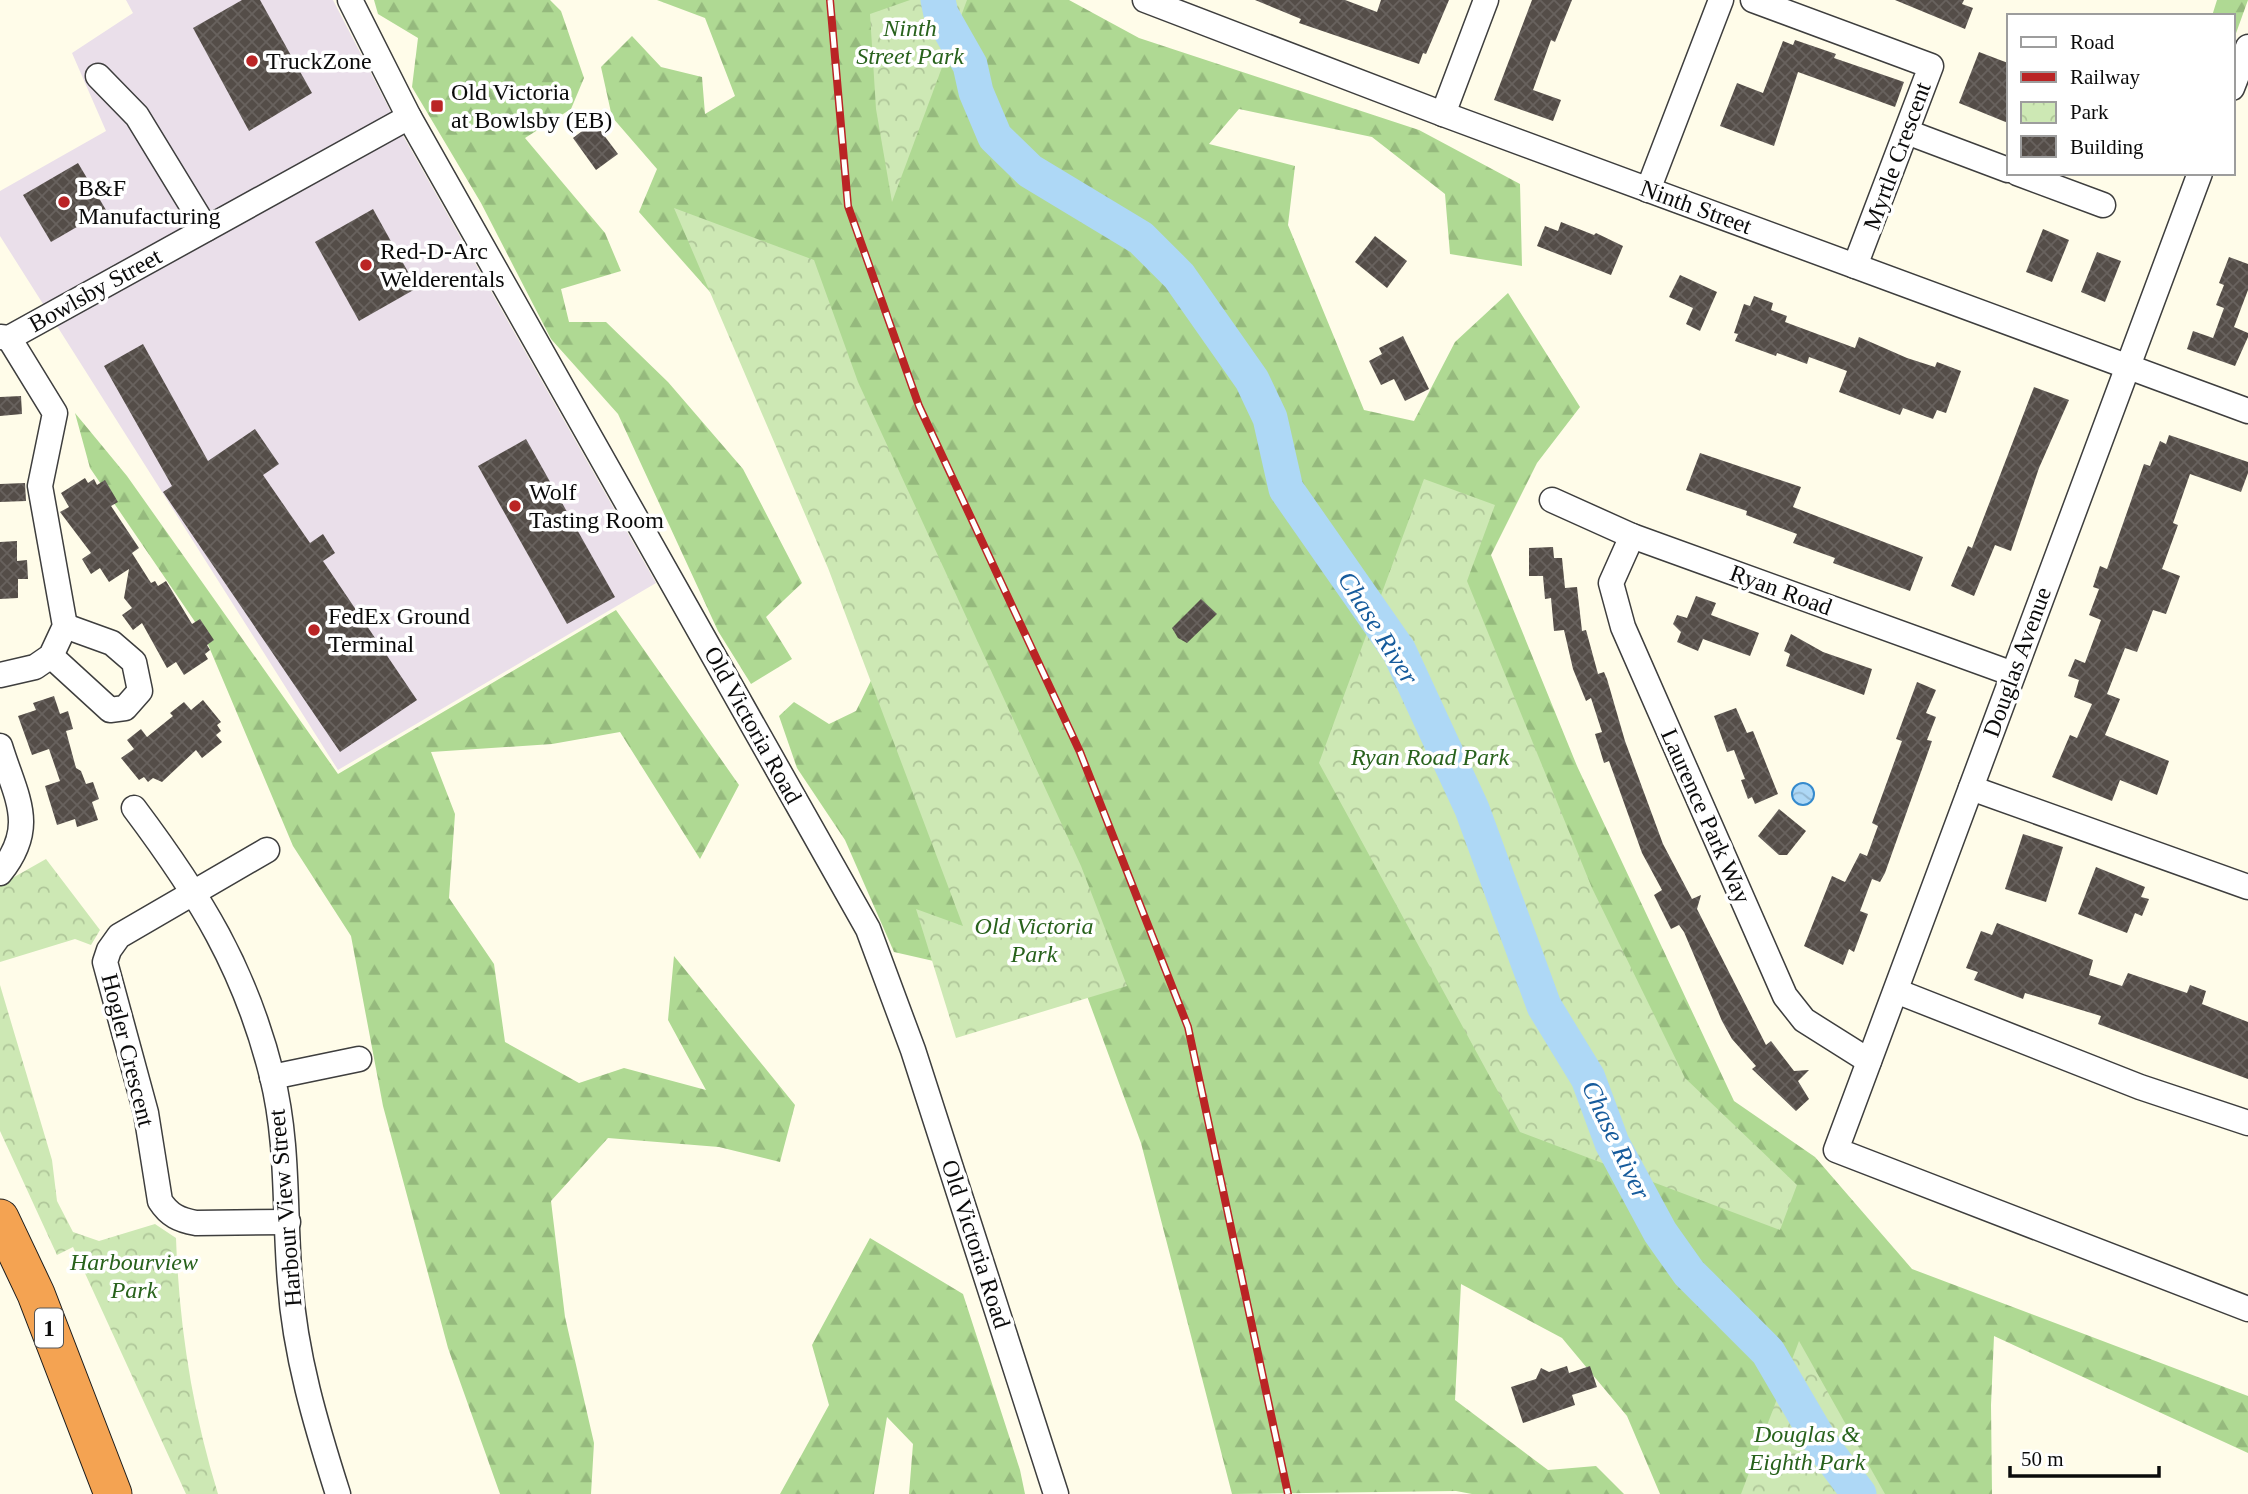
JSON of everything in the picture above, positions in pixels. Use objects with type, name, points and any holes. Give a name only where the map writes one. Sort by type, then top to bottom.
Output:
[{"type":"highway","name":"1","points":[[0,1218],[36,1294],[113,1494]]},
{"type":"highway","name":"1","points":[[0,1274],[92,1441]]},
{"type":"street","name":"Old Victoria Road","points":[[350,0],[409,117],[868,929],[914,1050],[1056,1494]]},
{"type":"street","points":[[1443,114],[1486,0]]},
{"type":"street","points":[[1648,190],[1721,0]]},
{"type":"street","name":"Myrtle Crescent","points":[[1753,0],[1931,66],[1856,266]]},
{"type":"street","name":"Ninth Street","points":[[1145,1],[2248,411]]},
{"type":"street","points":[[2234,83],[2248,47]]},
{"type":"street","points":[[98,76],[137,116],[206,229]]},
{"type":"street","name":"Bowlsby Street","points":[[4,337],[409,117]]},
{"type":"street","points":[[1907,132],[2007,170]]},
{"type":"street","points":[[2022,175],[2103,205]]},
{"type":"street","name":"Douglas Avenue","points":[[2199,175],[1836,1150],[2248,1309]]},
{"type":"street","points":[[0,675],[35,667],[51,656],[65,626],[40,486],[55,413],[4,337]]},
{"type":"street","name":"Ryan Road","points":[[1552,500],[1632,536],[2013,674]]},
{"type":"street","name":"Laurence Park Way","points":[[1632,536],[1611,583],[1623,627],[1785,996],[1804,1020],[1869,1060]]},
{"type":"street","points":[[51,656],[110,710],[125,708],[141,691],[134,662],[112,643],[65,626]]},
{"type":"street","points":[[0,746],[23,823],[17,852],[0,873]]},
{"type":"street","points":[[1970,788],[2248,887]]},
{"type":"street","name":"Harbour View Street","points":[[134,808],[194,893],[234,961],[272,1077],[282,1127],[290,1282],[297,1338],[313,1416],[338,1494]]},
{"type":"street","name":"Hogler Crescent","points":[[267,850],[119,936],[109,950],[106,962],[107,975],[146,1113],[160,1201],[168,1213],[190,1222],[288,1222]]},
{"type":"street","points":[[1896,990],[2140,1087],[2248,1124]]},
{"type":"street","points":[[272,1077],[359,1059]]},
{"type":"shaded area","points":[[126,0],[333,0],[405,139],[656,583],[338,770],[0,236],[0,191],[106,131],[72,53],[133,13]]},
{"type":"green space","points":[[374,0],[550,0],[561,11],[584,78],[571,109],[525,138],[605,233],[621,271],[561,289],[569,322],[606,322],[668,382],[743,469],[802,583],[766,617],[792,659],[751,684],[718,631],[618,414],[551,339],[481,203],[412,87],[418,38],[378,14]]},
{"type":"green space","points":[[657,0],[1069,0],[1139,38],[1419,130],[1520,184],[1522,266],[1450,254],[1445,194],[1372,137],[1239,109],[1209,144],[1295,166],[1288,225],[1364,410],[1414,421],[1455,342],[1508,293],[1580,407],[1537,463],[1491,555],[1577,766],[1734,1101],[1815,1157],[1912,1269],[2248,1396],[2248,1453],[1994,1336],[1991,1405],[1992,1494],[1660,1494],[1627,1416],[1562,1338],[1461,1284],[1455,1400],[1548,1470],[1596,1466],[1624,1494],[1472,1494],[1456,1491],[1232,1494],[1141,1143],[1087,996],[894,952],[845,840],[797,768],[779,716],[794,702],[829,724],[856,711],[889,644],[726,310],[639,212],[657,169],[612,117],[601,67],[632,36],[661,67],[702,77],[705,114],[735,96],[705,18]]},
{"type":"green space","name":"Ninth Street Park","points":[[910,0],[967,0],[892,202],[876,109],[870,14]]},
{"type":"green space","points":[[2217,0],[2248,0],[2235,36],[2234,14],[2213,14]]},
{"type":"green space","name":"Old Victoria Park","points":[[674,208],[814,260],[858,382],[1081,866],[1127,986],[956,1038],[916,909],[963,926],[828,568]]},
{"type":"green space","points":[[75,413],[127,476],[338,774],[616,610],[739,785],[700,859],[620,732],[552,744],[431,752],[455,814],[449,898],[494,964],[505,1042],[579,1083],[624,1068],[706,1090],[668,1020],[674,956],[795,1105],[780,1162],[719,1147],[608,1138],[551,1201],[565,1317],[594,1443],[591,1494],[500,1494],[448,1348],[383,1106],[351,936],[293,846],[204,635],[90,468]]},
{"type":"green space","name":"Ryan Road Park","points":[[1424,479],[1495,505],[1467,581],[1592,888],[1685,1078],[1797,1185],[1780,1230],[1520,1132],[1319,763]]},
{"type":"green space","points":[[46,859],[100,930],[91,945],[75,939],[0,962],[0,885]]},
{"type":"green space","name":"Harbourview Park","points":[[0,985],[52,1160],[57,1201],[73,1232],[99,1241],[155,1224],[176,1238],[188,1367],[218,1494],[186,1494],[73,1247],[57,1255],[0,1131]]},
{"type":"green space","points":[[870,1238],[963,1294],[1020,1470],[1025,1494],[909,1494],[913,1444],[887,1417],[874,1494],[780,1494],[829,1405],[812,1345]]},
{"type":"green space","name":"Douglas & Eighth Park","points":[[1799,1341],[1885,1494],[1741,1494]]},
{"type":"water","points":[[1803,783],[1811,786],[1814,794],[1811,802],[1803,805],[1795,802],[1792,794],[1795,786]]},
{"type":"building","name":"TruckZone","points":[[242,0],[260,0],[312,93],[249,131],[193,28]]},
{"type":"building","points":[[1255,0],[1345,0],[1377,12],[1381,0],[1449,0],[1419,64],[1299,23],[1301,19]]},
{"type":"building","points":[[1532,0],[1572,0],[1555,42],[1551,40],[1533,90],[1561,100],[1553,121],[1494,100]]},
{"type":"building","points":[[1895,0],[1964,0],[1962,4],[1973,8],[1965,29]]},
{"type":"building","points":[[1795,40],[1836,54],[1834,58],[1904,82],[1895,107],[1798,72],[1774,146],[1720,126],[1737,83],[1763,93],[1783,41],[1793,45]]},
{"type":"building","points":[[1979,52],[2007,63],[2007,123],[1959,103]]},
{"type":"building","points":[[594,122],[618,154],[596,170],[573,138]]},
{"type":"building","name":"B&F Manufacturing","points":[[78,163],[106,210],[51,242],[23,195]]},
{"type":"building","name":"Red-D-Arc Welderentals","points":[[373,209],[417,288],[359,321],[315,242]]},
{"type":"building","points":[[1561,222],[1594,235],[1596,233],[1623,246],[1611,275],[1537,246],[1545,226],[1558,231]]},
{"type":"building","points":[[2043,229],[2069,240],[2052,282],[2026,272]]},
{"type":"building","points":[[1375,236],[1407,261],[1387,288],[1355,262]]},
{"type":"building","points":[[2097,252],[2121,261],[2105,302],[2081,292]]},
{"type":"building","points":[[2229,257],[2248,264],[2248,290],[2234,327],[2248,333],[2248,337],[2235,366],[2187,349],[2193,331],[2213,338],[2224,308],[2216,305],[2224,285],[2219,283]]},
{"type":"building","points":[[1680,275],[1717,292],[1700,331],[1686,324],[1693,308],[1669,297]]},
{"type":"building","points":[[1754,296],[1773,303],[1771,310],[1787,316],[1785,322],[1855,348],[1859,337],[1907,358],[1935,367],[1937,362],[1961,371],[1946,413],[1937,410],[1933,419],[1903,408],[1900,415],[1839,392],[1847,371],[1809,357],[1807,364],[1777,353],[1776,356],[1735,341],[1738,334],[1734,333],[1744,304],[1750,306]]},
{"type":"building","points":[[1403,336],[1429,389],[1405,401],[1394,379],[1381,385],[1369,361],[1382,354],[1379,348]]},
{"type":"building","name":"FedEx Ground Terminal","points":[[143,344],[208,461],[255,429],[279,464],[263,475],[310,543],[323,534],[335,553],[323,561],[417,700],[340,752],[163,492],[172,486],[104,366]]},
{"type":"building","points":[[2034,387],[2069,400],[2039,468],[2011,551],[1995,545],[1974,596],[1951,586],[1968,546],[1972,548]]},
{"type":"building","points":[[21,396],[22,414],[0,416],[0,397]]},
{"type":"building","points":[[2169,435],[2248,462],[2248,473],[2241,492],[2190,474],[2173,523],[2178,525],[2162,569],[2180,576],[2166,614],[2153,610],[2137,652],[2125,648],[2107,694],[2120,699],[2105,735],[2169,761],[2157,795],[2120,780],[2112,801],[2052,777],[2070,735],[2077,738],[2092,704],[2074,697],[2079,680],[2068,676],[2075,659],[2085,663],[2101,620],[2089,615],[2099,589],[2093,587],[2100,566],[2107,569],[2144,464],[2150,466],[2160,441],[2166,444]]},
{"type":"building","points":[[526,439],[615,597],[567,624],[478,466]]},
{"type":"building","points":[[1700,453],[1801,487],[1793,507],[1923,557],[1910,591],[1833,563],[1835,558],[1793,543],[1797,534],[1746,515],[1747,511],[1686,490]]},
{"type":"building","points":[[85,478],[88,483],[94,479],[97,485],[105,480],[118,502],[111,506],[139,548],[132,553],[151,583],[155,581],[158,586],[166,581],[192,624],[200,619],[214,640],[207,645],[210,650],[205,654],[208,659],[184,675],[176,662],[167,668],[142,623],[133,630],[122,615],[132,608],[124,598],[129,569],[109,582],[100,568],[91,574],[82,559],[91,553],[60,512],[69,507],[61,493]]},
{"type":"building","points":[[25,483],[26,501],[0,502],[0,484]]},
{"type":"building","points":[[17,541],[17,561],[27,560],[28,579],[18,579],[18,598],[0,599],[0,542]]},
{"type":"building","points":[[1553,547],[1554,558],[1562,558],[1565,588],[1577,587],[1582,631],[1586,630],[1598,674],[1604,672],[1607,679],[1625,741],[1663,844],[1692,899],[1701,895],[1697,909],[1766,1045],[1771,1041],[1794,1071],[1809,1070],[1798,1081],[1809,1099],[1796,1111],[1752,1069],[1756,1066],[1732,1039],[1684,932],[1679,925],[1671,929],[1654,895],[1662,890],[1642,853],[1609,761],[1604,763],[1595,734],[1602,732],[1591,698],[1586,701],[1573,669],[1564,630],[1554,631],[1551,598],[1545,599],[1543,576],[1529,576],[1529,548]]},
{"type":"building","points":[[1696,596],[1716,603],[1711,615],[1759,633],[1750,656],[1703,639],[1698,651],[1677,642],[1681,632],[1673,624],[1677,615],[1687,618]]},
{"type":"building","points":[[1201,599],[1217,614],[1187,643],[1178,638],[1172,628]]},
{"type":"building","points":[[1791,634],[1823,652],[1872,669],[1864,695],[1786,666],[1790,654],[1784,651]]},
{"type":"building","points":[[1917,682],[1936,690],[1926,713],[1936,717],[1927,740],[1932,741],[1885,873],[1880,882],[1872,879],[1860,911],[1868,914],[1854,952],[1849,949],[1843,965],[1804,946],[1832,876],[1845,882],[1860,853],[1867,856],[1878,826],[1872,823],[1902,741],[1896,739]]},
{"type":"building","points":[[54,696],[60,714],[68,711],[73,729],[66,731],[76,768],[81,771],[86,784],[93,782],[99,799],[92,802],[98,820],[77,827],[75,819],[57,825],[45,786],[60,781],[49,749],[32,755],[18,716],[36,710],[33,703]]},
{"type":"building","points":[[203,700],[221,722],[217,725],[221,731],[216,735],[222,742],[202,758],[196,750],[162,782],[153,778],[148,782],[144,777],[139,780],[121,758],[134,749],[127,740],[141,729],[147,737],[173,716],[170,713],[184,702],[191,710]]},
{"type":"building","points":[[1736,708],[1747,733],[1753,731],[1778,794],[1755,804],[1752,797],[1748,799],[1741,780],[1745,779],[1734,750],[1727,752],[1714,716]]},
{"type":"building","points":[[1779,809],[1806,831],[1787,855],[1779,855],[1758,836]]},
{"type":"building","points":[[2023,834],[2063,847],[2046,902],[2005,889]]},
{"type":"building","points":[[2096,867],[2145,887],[2141,897],[2149,899],[2142,916],[2135,913],[2127,933],[2078,914]]},
{"type":"building","points":[[1997,923],[2093,960],[2089,975],[2122,986],[2128,973],[2187,993],[2190,985],[2206,991],[2202,1004],[2248,1022],[2248,1079],[2098,1024],[2101,1016],[2025,993],[2023,999],[1974,980],[1978,972],[1966,968],[1981,931],[1992,935]]},
{"type":"building","points":[[1567,1366],[1569,1373],[1590,1366],[1597,1387],[1572,1395],[1575,1405],[1523,1423],[1511,1387],[1536,1379],[1541,1368],[1549,1372]]},
{"type":"waterway","name":"Chase River","points":[[938,0],[941,14],[970,65],[976,92],[995,137],[1030,171],[1141,238],[1179,276],[1252,380],[1270,418],[1286,489],[1399,651],[1472,809],[1544,1006],[1588,1078],[1612,1143],[1660,1232],[1689,1273],[1768,1352],[1823,1446],[1859,1494]]},
{"type":"railway","points":[[830,0],[848,206],[919,406],[1080,752],[1188,1027],[1288,1494]]},
{"type":"place","name":"TruckZone","points":[[252,61]]},
{"type":"place","name":"Old Victoria at Bowlsby (EB)","points":[[437,106]]},
{"type":"place","name":"B&F Manufacturing","points":[[64,202]]},
{"type":"place","name":"Red-D-Arc Welderentals","points":[[366,265]]},
{"type":"place","name":"Wolf Tasting Room","points":[[515,506]]},
{"type":"place","name":"FedEx Ground Terminal","points":[[314,630]]}]
